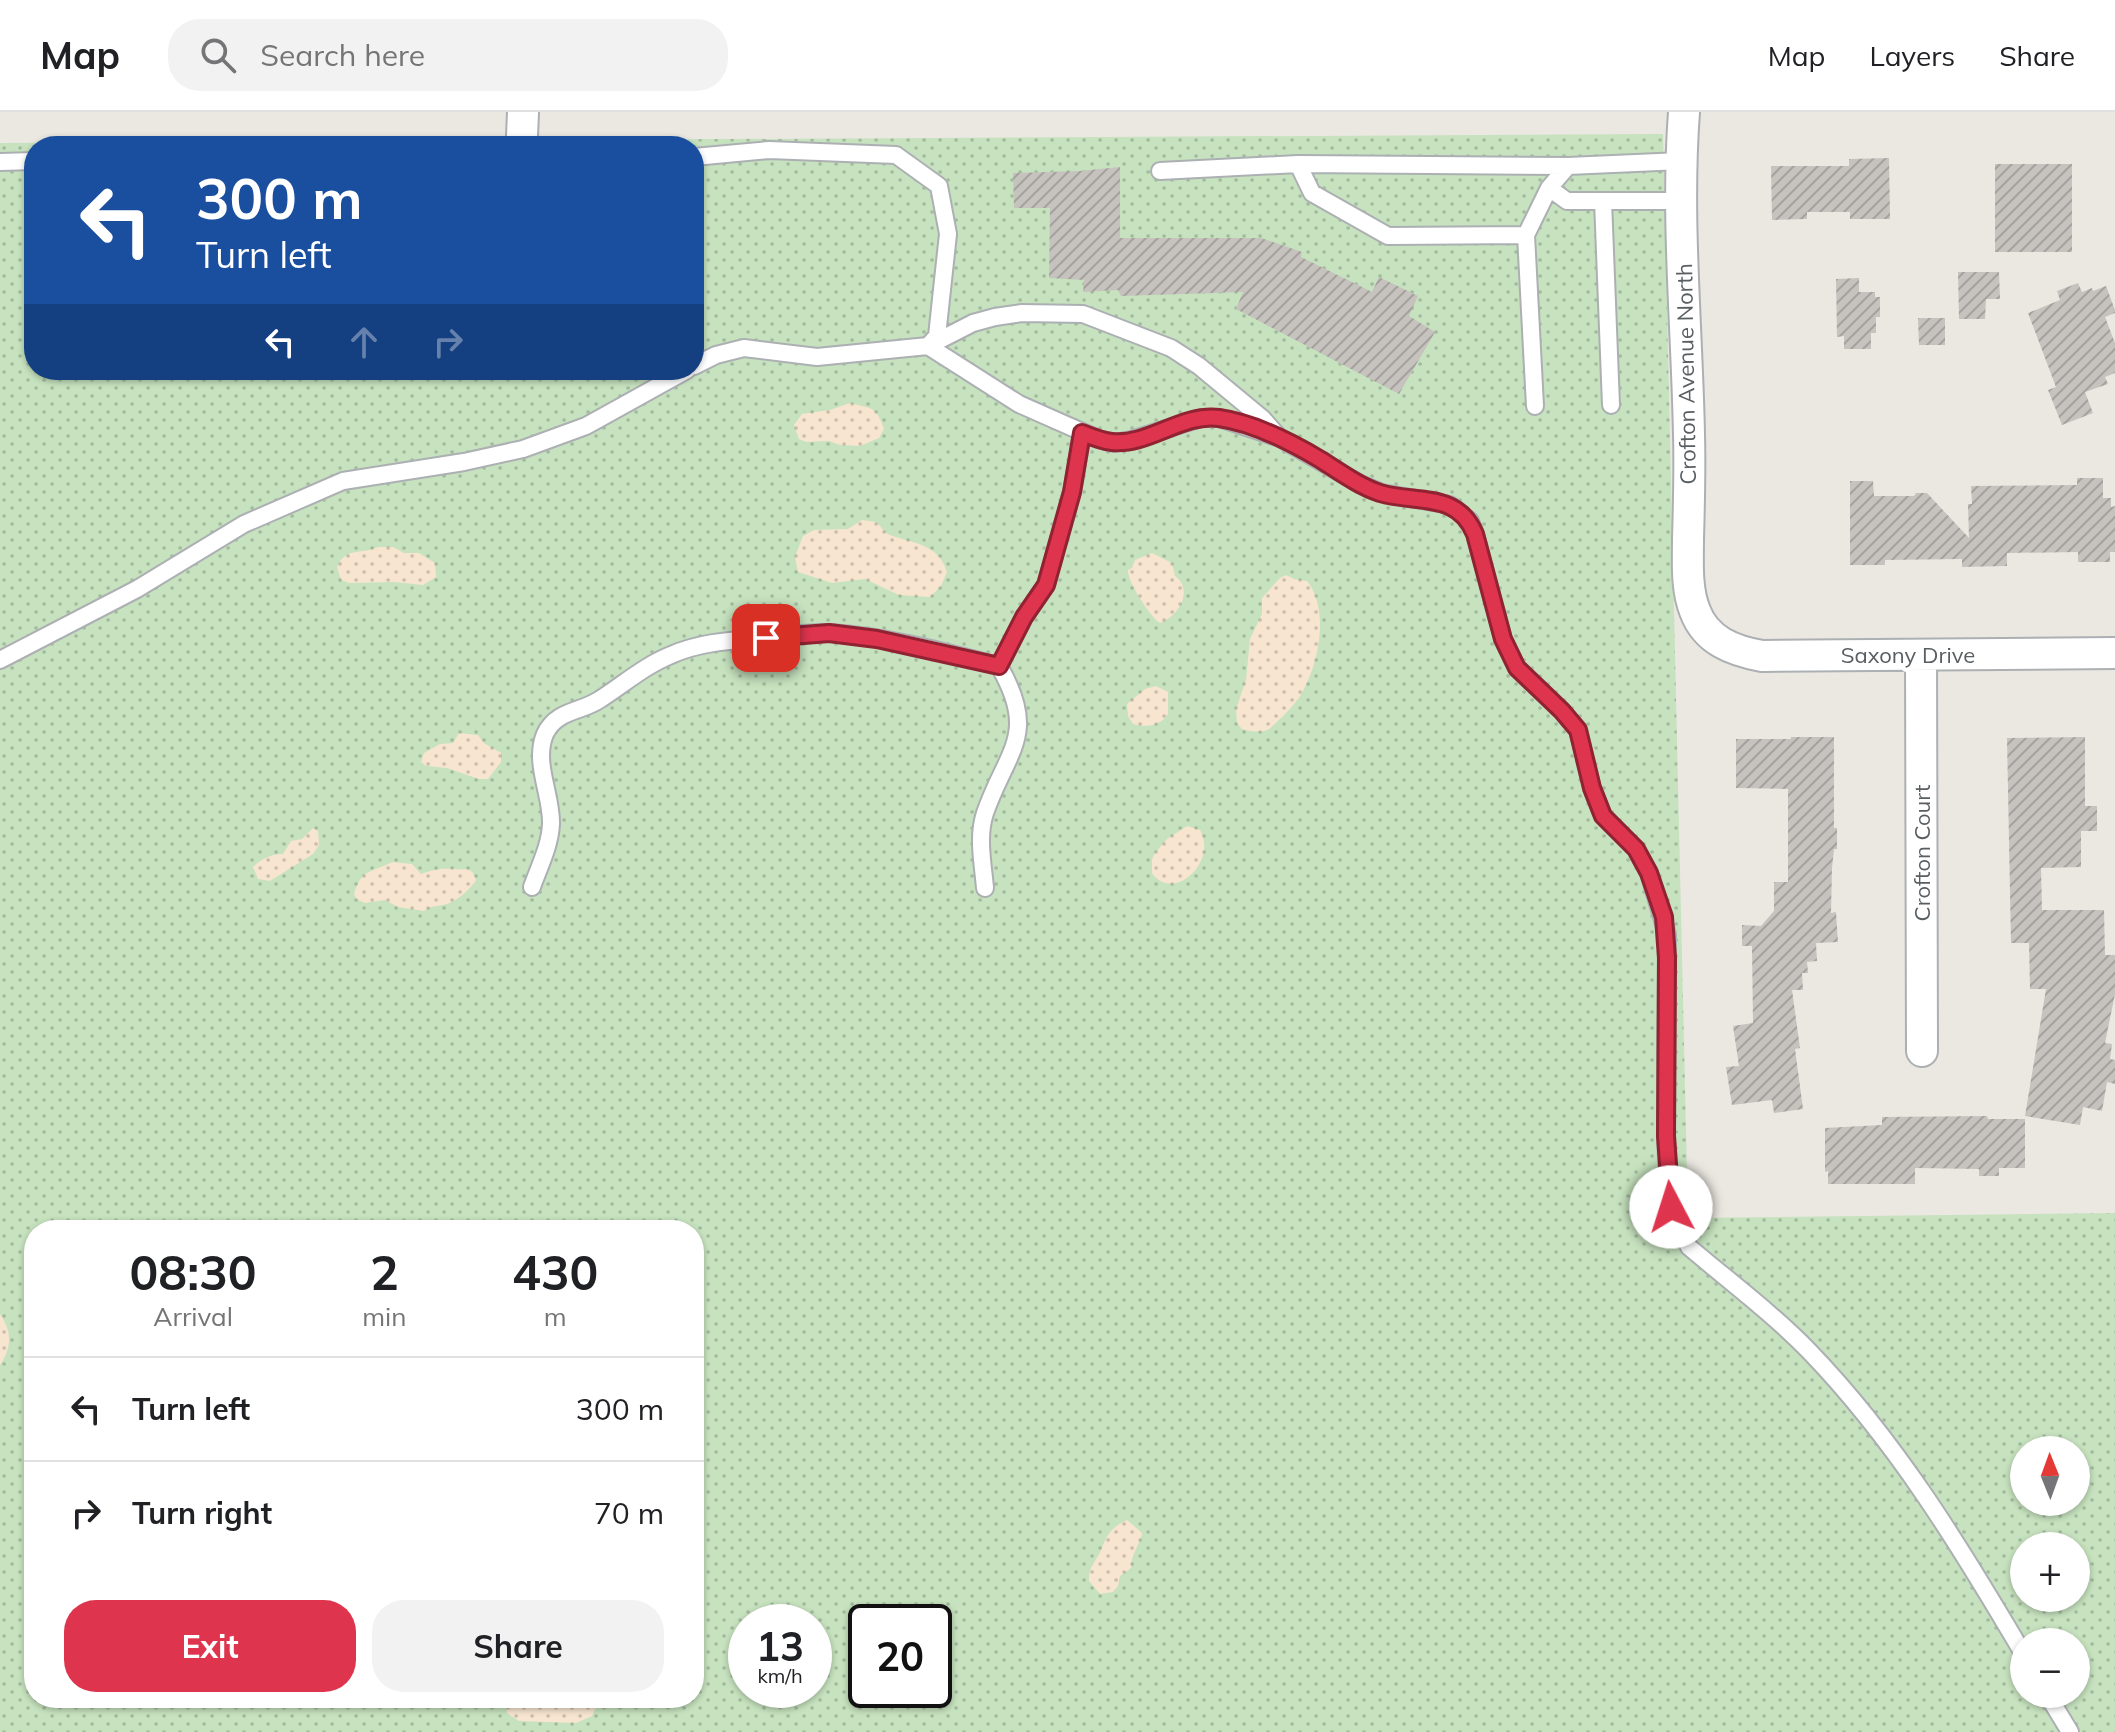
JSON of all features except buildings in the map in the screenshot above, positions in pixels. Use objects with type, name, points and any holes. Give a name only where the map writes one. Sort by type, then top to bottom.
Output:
[{"type":"street","name":"Crofton Avenue North","points":[[1684,112],[1681,161],[1689,434],[1688,581],[1695,613],[1709,631]]},
{"type":"street","name":"Saxony Drive","points":[[1709,631],[1717,641],[1735,651],[1762,656],[2115,653]]},
{"type":"street","name":"Crofton Court","points":[[1921,655],[1922,1051]]},
{"type":"lane","points":[[704,156],[769,150],[896,155],[939,186],[948,234],[937,336],[928,346]]},
{"type":"lane","points":[[0,162],[24,161]]},
{"type":"lane","points":[[1160,171],[1298,164],[1568,166],[1681,161]]},
{"type":"lane","points":[[1298,164],[1312,193],[1388,236],[1526,235]]},
{"type":"lane","points":[[1535,406],[1526,235],[1549,188],[1568,166]]},
{"type":"lane","points":[[1549,188],[1567,201],[1682,201]]},
{"type":"lane","points":[[1603,201],[1611,405]]},
{"type":"lane","points":[[704,361],[744,348],[817,357],[928,346],[973,323],[995,317],[1022,313],[1083,314],[1171,348],[1199,366],[1263,419],[1280,438]]},
{"type":"lane","points":[[928,346],[1019,404],[1082,433],[1114,443],[1141,438],[1201,418],[1219,418],[1280,438],[1360,484],[1382,493],[1450,505],[1470,521],[1503,639],[1517,668],[1578,730],[1592,788],[1603,816],[1636,849],[1649,873],[1664,917],[1667,934],[1666,1136],[1671,1207],[1689,1247],[1808,1350],[1868,1417],[1920,1488],[2010,1631]]},
{"type":"lane","points":[[0,660],[137,589],[244,524],[343,481],[464,462],[523,449],[586,426],[669,380]]},
{"type":"lane","points":[[999,666],[1024,617],[1046,585],[1072,492],[1082,433]]},
{"type":"lane","points":[[532,887],[546,850],[551,825],[550,806],[544,788],[544,736],[553,722],[568,711],[596,702],[643,668],[707,643],[829,633],[922,647],[999,666],[1011,687],[1020,715],[1014,746],[985,815],[981,844],[985,888]]},
{"type":"lane","points":[[2055,1708],[2070,1732]]},
{"type":"green space","points":[[1663,134],[1688,1218],[2115,1213],[2115,1732],[0,1732],[0,143],[24,143],[24,380],[704,380],[704,139]]},
{"type":"sand","points":[[850,403],[875,412],[884,429],[879,438],[860,446],[799,439],[794,425],[802,414]]},
{"type":"sand","points":[[862,520],[876,522],[888,534],[931,550],[947,572],[941,586],[930,597],[899,595],[865,579],[832,583],[798,572],[795,557],[803,536],[814,530],[848,529]]},
{"type":"sand","points":[[378,547],[419,553],[435,563],[436,577],[423,585],[349,583],[341,580],[337,567],[345,556]]},
{"type":"sand","points":[[1152,553],[1172,563],[1184,595],[1173,615],[1160,623],[1140,599],[1128,570],[1135,560]]},
{"type":"sand","points":[[1286,575],[1307,581],[1314,593],[1320,623],[1316,657],[1296,702],[1271,728],[1264,731],[1242,729],[1237,723],[1236,709],[1246,680],[1250,639],[1262,614],[1262,598]]},
{"type":"sand","points":[[1156,686],[1168,692],[1168,714],[1153,725],[1133,724],[1128,716],[1127,704],[1145,689]]},
{"type":"sand","points":[[459,733],[478,735],[484,743],[501,753],[501,762],[488,779],[426,766],[421,762],[424,753],[440,744],[453,743]]},
{"type":"sand","points":[[1187,826],[1200,830],[1204,842],[1199,865],[1182,881],[1171,884],[1161,881],[1152,873],[1152,859],[1167,839]]},
{"type":"sand","points":[[313,828],[318,831],[319,845],[313,854],[270,881],[258,879],[253,867],[256,864],[283,854],[291,841],[302,839]]},
{"type":"sand","points":[[392,862],[412,864],[421,874],[442,869],[468,870],[476,880],[457,899],[424,911],[398,907],[385,900],[365,903],[356,899],[354,894],[364,875]]},
{"type":"sand","points":[[0,1314],[9,1340],[0,1365]]},
{"type":"sand","points":[[1127,1520],[1142,1533],[1131,1568],[1120,1576],[1113,1592],[1100,1594],[1089,1581],[1091,1568],[1110,1532]]},
{"type":"sand","points":[[506,1708],[596,1708],[592,1716],[576,1723],[519,1721],[507,1713]]},
{"type":"route","points":[[766,638],[829,633],[922,647],[999,666],[1024,617],[1046,585],[1072,492],[1082,433],[1114,443],[1141,438],[1201,418],[1219,418],[1280,438],[1360,484],[1382,493],[1450,505],[1470,521],[1503,639],[1517,668],[1578,730],[1592,788],[1603,816],[1636,849],[1649,873],[1664,917],[1667,934],[1666,1136],[1671,1207]]}]
